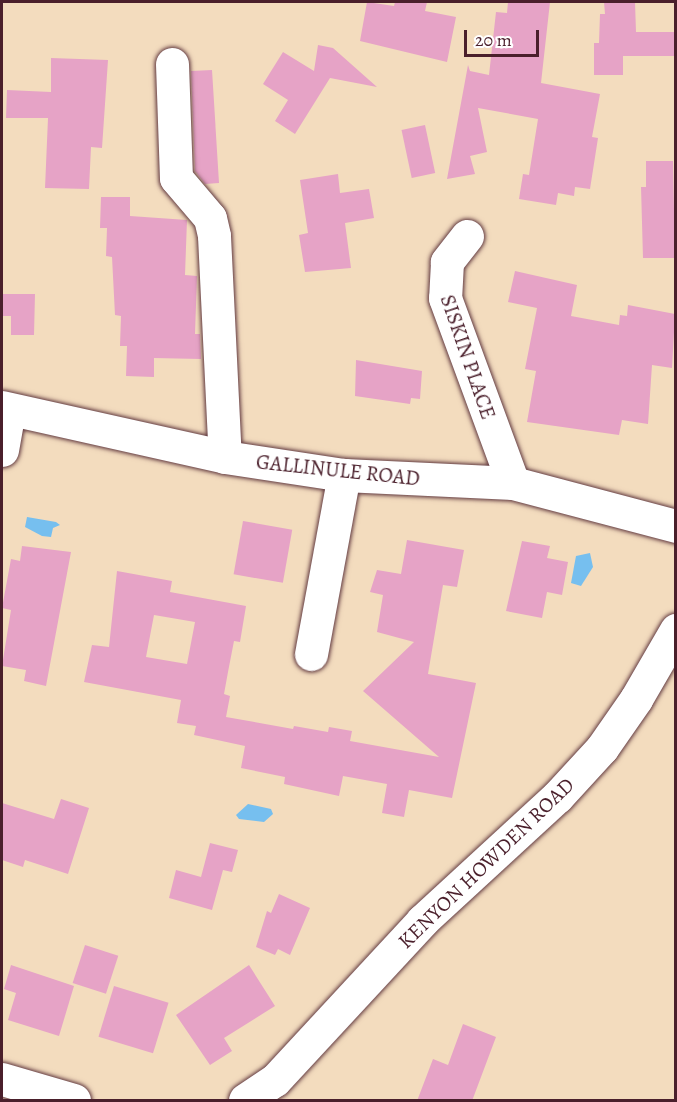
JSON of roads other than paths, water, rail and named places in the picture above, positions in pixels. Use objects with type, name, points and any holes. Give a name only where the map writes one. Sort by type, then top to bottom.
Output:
[{"type":"street","points":[[172,64],[176,178],[210,218],[214,236],[225,457]]},
{"type":"street","name":"SISKIN PLACE","points":[[467,236],[447,262],[445,298],[513,483]]},
{"type":"street","points":[[2,450],[5,409]]},
{"type":"street","name":"GALLINULE ROAD","points":[[5,409],[225,457],[344,475],[513,483],[675,526]]},
{"type":"street","points":[[311,654],[344,475]]},
{"type":"street","name":"KENYON HOWDEN ROAD","points":[[245,1101],[271,1090],[422,921],[557,797],[602,748],[636,699],[675,630]]},
{"type":"street","points":[[2,1079],[74,1101]]},
{"type":"water","points":[[27,517],[56,522],[60,525],[53,528],[51,537],[42,536],[25,527]]},
{"type":"water","points":[[590,553],[593,567],[581,586],[571,583],[576,556]]},
{"type":"water","points":[[248,804],[271,809],[273,814],[264,822],[239,819],[236,815]]}]
